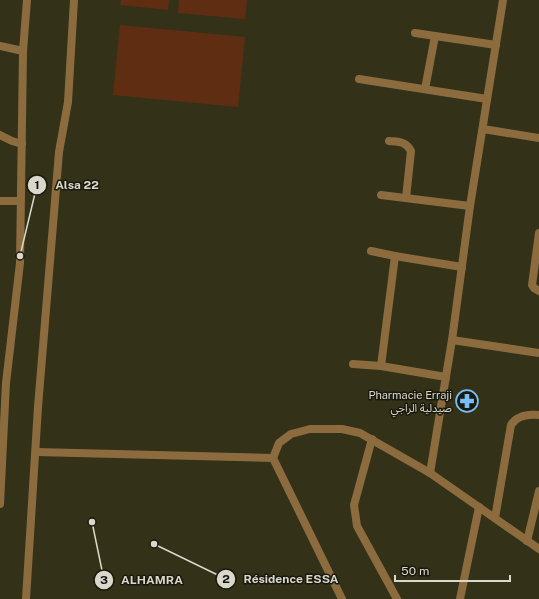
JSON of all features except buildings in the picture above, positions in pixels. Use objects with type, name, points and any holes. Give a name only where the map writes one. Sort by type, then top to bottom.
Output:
[{"type":"street","points":[[0,504],[3,381],[20,263],[23,51],[27,0]]},
{"type":"street","points":[[26,599],[38,407],[59,152],[68,102],[74,0]]},
{"type":"street","points":[[430,473],[452,340],[470,206],[503,0]]},
{"type":"street","points":[[415,34],[496,45]]},
{"type":"street","points":[[425,90],[434,36]]},
{"type":"street","points":[[0,46],[23,51]]},
{"type":"street","points":[[359,79],[487,99]]},
{"type":"street","points":[[483,129],[539,138]]},
{"type":"street","points":[[0,135],[12,142],[22,144]]},
{"type":"street","points":[[389,141],[404,143],[411,151],[406,198]]},
{"type":"street","points":[[381,195],[470,206]]},
{"type":"street","points":[[0,201],[20,201]]},
{"type":"street","points":[[539,233],[532,285],[539,291]]},
{"type":"street","points":[[371,251],[462,267]]},
{"type":"street","points":[[380,366],[396,256]]},
{"type":"street","points":[[452,340],[539,353]]},
{"type":"street","points":[[353,364],[380,366],[446,377]]},
{"type":"street","points":[[495,518],[511,425],[516,419],[522,416],[539,415]]},
{"type":"street","points":[[342,599],[273,458],[279,443],[291,434],[310,429],[342,429],[360,433],[430,473],[539,549]]},
{"type":"street","points":[[372,439],[354,504],[354,515],[357,526],[397,599]]},
{"type":"street","points":[[36,452],[273,458]]},
{"type":"street","points":[[527,541],[539,491]]},
{"type":"street","points":[[460,599],[479,507]]},
{"type":"shaded area","points":[[121,0],[169,0],[168,10],[120,5]]},
{"type":"shaded area","points":[[179,0],[247,0],[245,19],[178,13]]},
{"type":"shaded area","points":[[120,25],[245,37],[238,107],[113,95]]},
{"type":"place","name":"Alsa 22","points":[[20,256]]},
{"type":"place","name":"Pharmacie Erraji صيدلية الراجي","points":[[467,401]]},
{"type":"place","name":"ALHAMRA","points":[[92,522]]},
{"type":"place","name":"Résidence ESSA","points":[[154,544]]}]
